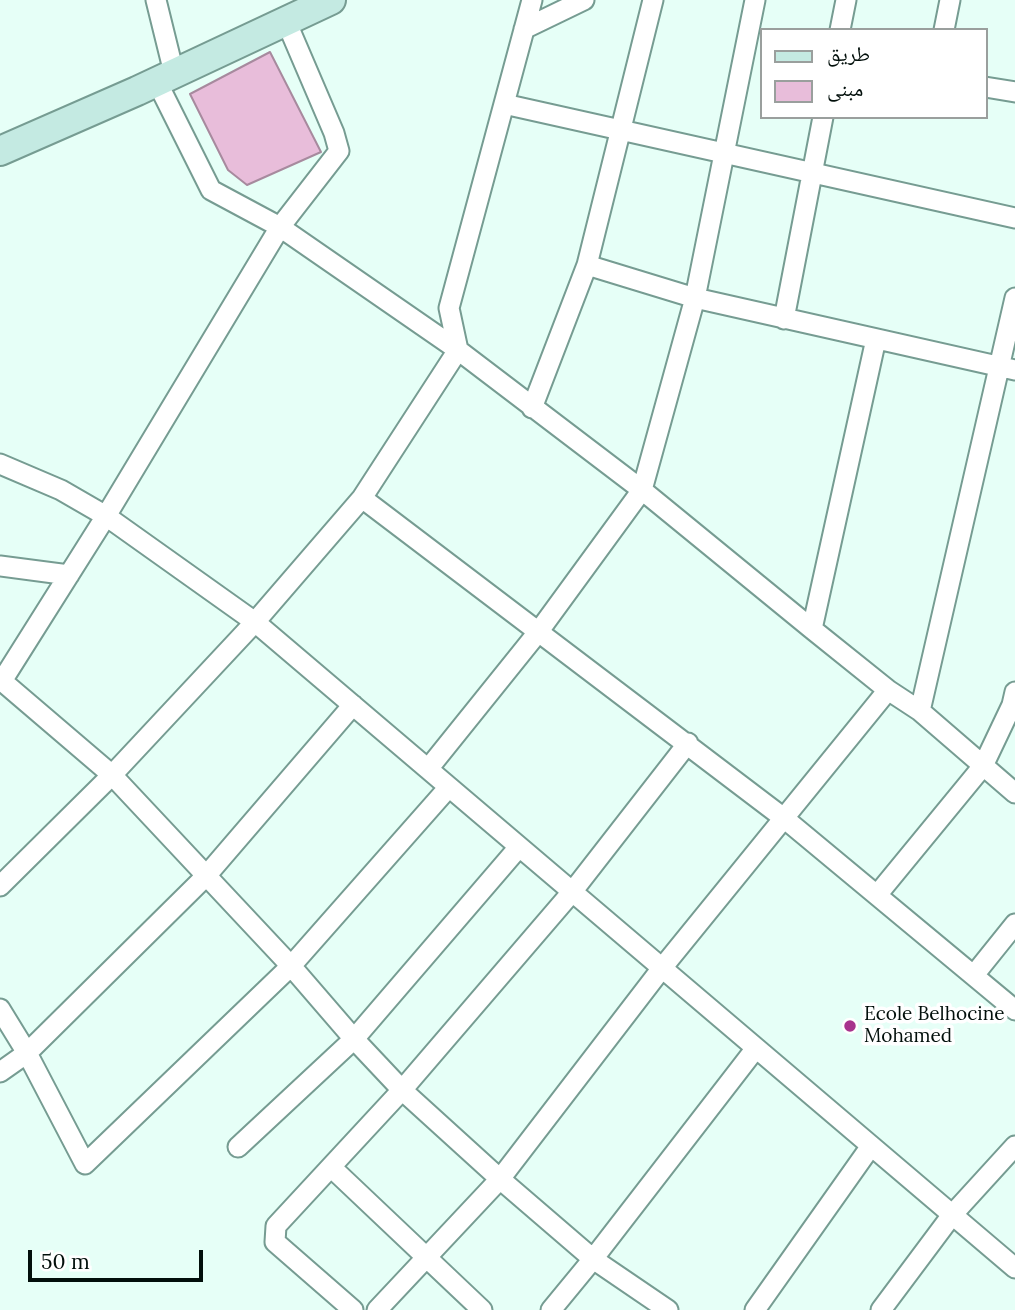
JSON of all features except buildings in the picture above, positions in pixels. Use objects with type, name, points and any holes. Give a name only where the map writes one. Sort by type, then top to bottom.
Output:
[{"type":"main road","points":[[0,151],[331,0]]},
{"type":"street","points":[[156,0],[165,77],[211,191],[280,227],[458,350],[642,490],[888,690],[920,711],[1015,793]]},
{"type":"street","points":[[0,886],[112,775],[255,622],[362,498],[458,350],[449,308],[532,0]]},
{"type":"street","points":[[524,29],[584,0]]},
{"type":"street","points":[[532,408],[587,265],[653,0]]},
{"type":"street","points":[[428,769],[539,631],[642,490],[695,298],[724,153],[754,44],[755,0]]},
{"type":"street","points":[[840,28],[846,0]]},
{"type":"street","points":[[944,28],[950,0]]},
{"type":"street","points":[[286,21],[334,133],[339,151],[280,227],[106,516],[2,681],[112,775],[291,966],[402,1090],[593,1259],[668,1310]]},
{"type":"street","points":[[987,87],[1015,92]]},
{"type":"street","points":[[504,104],[1015,218]]},
{"type":"street","points":[[785,319],[823,119]]},
{"type":"street","points":[[587,265],[695,298],[1007,368]]},
{"type":"street","points":[[920,711],[1007,368],[1015,298]]},
{"type":"street","points":[[812,629],[876,339]]},
{"type":"street","points":[[0,464],[61,490],[106,516],[255,622],[1015,1268]]},
{"type":"street","points":[[362,498],[785,819],[1015,1010]]},
{"type":"street","points":[[0,566],[69,575]]},
{"type":"street","points":[[377,1310],[500,1179],[662,968],[888,690]]},
{"type":"street","points":[[877,895],[983,766],[1012,705],[1015,692]]},
{"type":"street","points":[[0,1072],[27,1053],[206,876],[353,705]]},
{"type":"street","points":[[353,1310],[275,1242],[276,1226],[402,1090],[572,892],[688,743]]},
{"type":"street","points":[[0,1009],[27,1053],[85,1164],[291,966],[449,787]]},
{"type":"street","points":[[238,1147],[354,1039],[519,847]]},
{"type":"street","points":[[974,975],[1015,924]]},
{"type":"street","points":[[551,1310],[756,1048]]},
{"type":"street","points":[[755,1310],[872,1146]]},
{"type":"street","points":[[881,1310],[952,1215],[1015,1146]]},
{"type":"street","points":[[331,1167],[482,1310]]},
{"type":"place","name":"Ecole Belhocine Mohamed","points":[[850,1026]]}]
